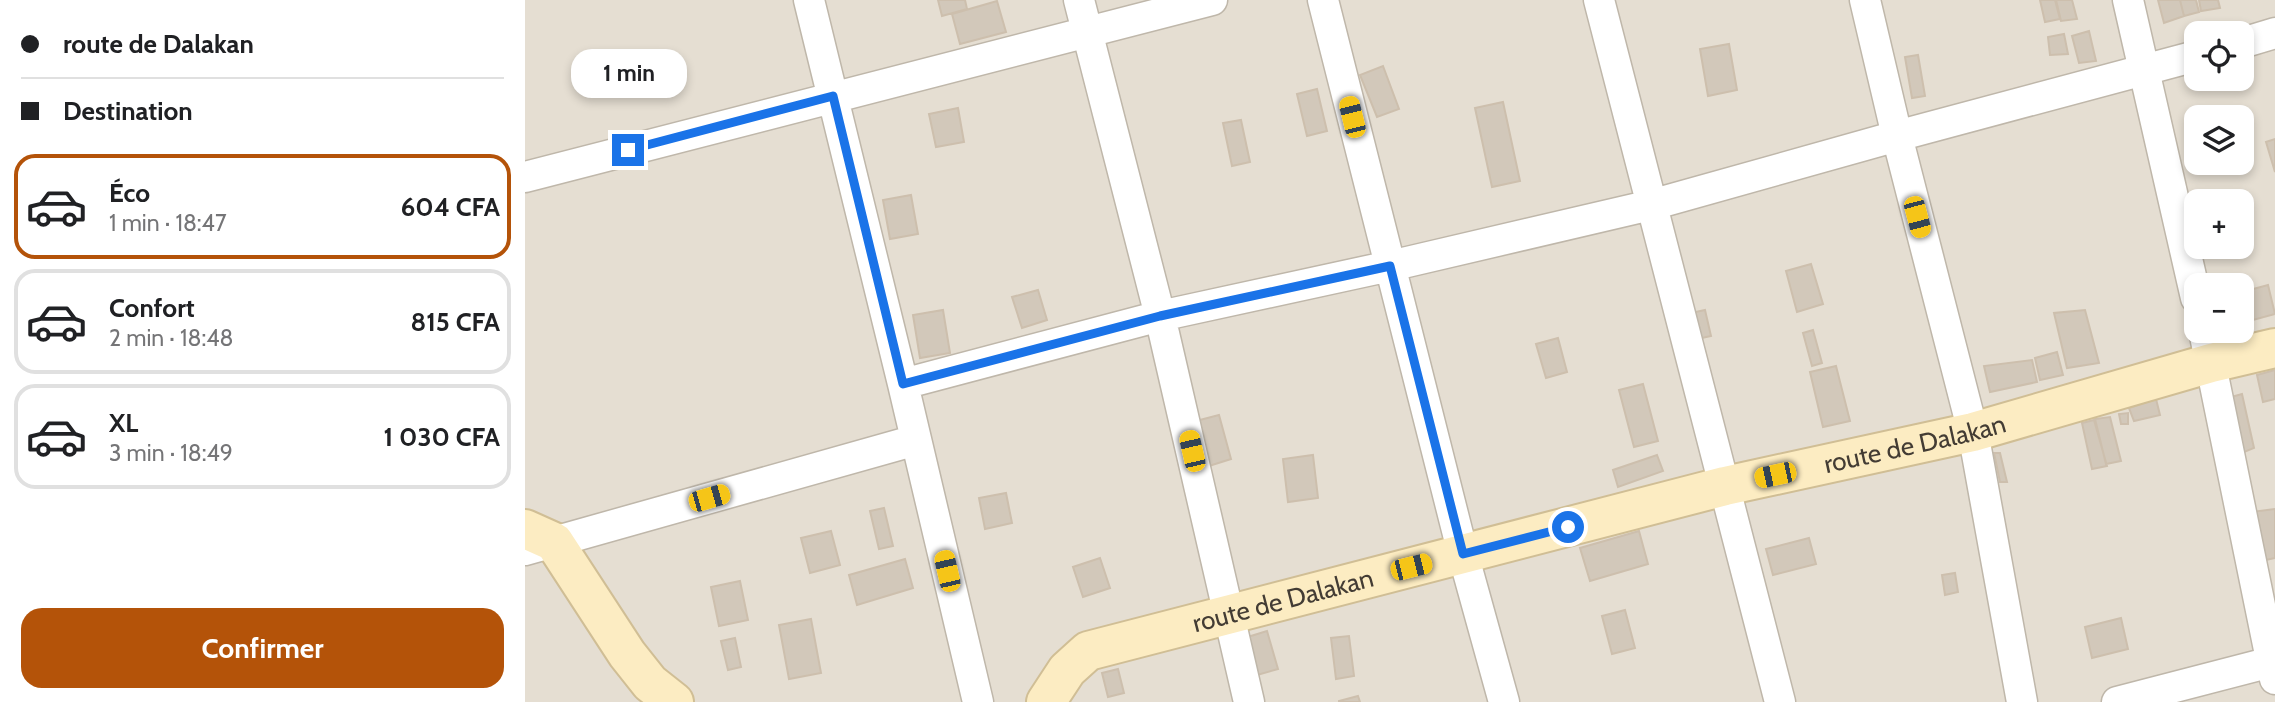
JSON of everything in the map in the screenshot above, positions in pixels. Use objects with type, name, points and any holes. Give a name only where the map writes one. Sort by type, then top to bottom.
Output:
[{"type":"street","points":[[809,0],[978,702]]},
{"type":"street","points":[[1079,0],[1160,316],[1249,702]]},
{"type":"street","points":[[525,177],[1212,0]]},
{"type":"street","points":[[1323,0],[1463,554],[1504,702]]},
{"type":"street","points":[[1599,0],[1780,702]]},
{"type":"street","points":[[1865,0],[1973,432],[2022,702]]},
{"type":"street","points":[[2128,0],[2190,273]]},
{"type":"street","points":[[2254,39],[2275,33]]},
{"type":"street","points":[[903,384],[1160,316],[1651,205],[2184,59]]},
{"type":"street","points":[[2117,702],[2274,668],[2207,347]]},
{"type":"street","name":"route de Dalakan","points":[[1046,702],[1067,670],[1088,650],[1725,486],[1973,432],[2207,347],[2275,348]]},
{"type":"street","points":[[658,696],[535,540],[916,440]]},
{"type":"shaded area","points":[[525,0],[2275,0],[2275,702],[525,702]]},
{"type":"building","points":[[938,0],[965,0],[967,9],[942,16]]},
{"type":"building","points":[[2040,0],[2055,0],[2060,19],[2045,22]]},
{"type":"building","points":[[2056,0],[2072,0],[2077,19],[2061,21]]},
{"type":"building","points":[[2158,0],[2180,0],[2184,16],[2164,23]]},
{"type":"building","points":[[2180,0],[2196,0],[2199,12],[2184,16]]},
{"type":"building","points":[[2199,0],[2218,0],[2220,8],[2201,11]]},
{"type":"building","points":[[997,1],[1006,32],[960,44],[952,14]]},
{"type":"building","points":[[2089,31],[2096,61],[2079,63],[2072,36]]},
{"type":"building","points":[[2064,34],[2068,54],[2050,55],[2048,37]]},
{"type":"building","points":[[1729,44],[1737,90],[1708,96],[1700,49]]},
{"type":"building","points":[[1918,55],[1925,96],[1912,98],[1905,57]]},
{"type":"building","points":[[1383,66],[1399,109],[1377,117],[1360,75]]},
{"type":"building","points":[[1317,89],[1327,131],[1307,136],[1297,94]]},
{"type":"building","points":[[1503,102],[1520,181],[1492,187],[1475,108]]},
{"type":"building","points":[[958,108],[964,142],[936,147],[929,114]]},
{"type":"building","points":[[1241,120],[1250,162],[1232,166],[1223,123]]},
{"type":"building","points":[[2275,139],[2275,172],[2266,142]]},
{"type":"building","points":[[911,195],[918,234],[890,239],[883,200]]},
{"type":"building","points":[[1811,264],[1823,304],[1797,312],[1786,271]]},
{"type":"building","points":[[2268,285],[2275,314],[2254,320],[2254,289]]},
{"type":"building","points":[[1038,290],[1047,320],[1022,328],[1012,297]]},
{"type":"building","points":[[943,310],[950,353],[920,358],[913,315]]},
{"type":"building","points":[[1705,310],[1711,336],[1697,339],[1691,313]]},
{"type":"building","points":[[2085,310],[2099,363],[2067,368],[2054,313]]},
{"type":"building","points":[[1813,330],[1822,363],[1812,366],[1803,333]]},
{"type":"building","points":[[1558,338],[1567,372],[1546,378],[1536,344]]},
{"type":"building","points":[[2057,352],[2063,375],[2040,380],[2035,358]]},
{"type":"building","points":[[2032,360],[2037,382],[1990,392],[1984,366]]},
{"type":"building","points":[[1836,366],[1850,421],[1823,427],[1810,372]]},
{"type":"building","points":[[2275,370],[2275,399],[2263,402],[2257,375]]},
{"type":"building","points":[[1643,384],[1658,441],[1634,447],[1619,390]]},
{"type":"building","points":[[2242,394],[2254,448],[2237,455],[2224,399]]},
{"type":"building","points":[[2156,399],[2160,415],[2134,421],[2129,408]]},
{"type":"building","points":[[2128,413],[2128,424],[2121,424],[2119,414]]},
{"type":"building","points":[[1219,415],[1231,459],[1209,466],[1196,421]]},
{"type":"building","points":[[2110,417],[2121,461],[2106,464],[2095,419]]},
{"type":"building","points":[[2094,420],[2107,466],[2092,469],[2082,423]]},
{"type":"building","points":[[1994,453],[2000,453],[2007,482],[2000,482]]},
{"type":"building","points":[[1313,455],[1318,498],[1288,502],[1283,459]]},
{"type":"building","points":[[1657,455],[1663,471],[1618,487],[1613,470]]},
{"type":"building","points":[[1006,493],[1012,523],[985,529],[979,498]]},
{"type":"building","points":[[884,508],[893,546],[879,549],[870,511]]},
{"type":"building","points":[[2275,509],[2275,558],[2261,561],[2251,512]]},
{"type":"building","points":[[831,531],[840,565],[810,573],[801,538]]},
{"type":"building","points":[[1639,531],[1648,564],[1590,581],[1580,548]]},
{"type":"building","points":[[1809,538],[1816,564],[1773,575],[1766,549]]},
{"type":"building","points":[[1100,558],[1110,588],[1083,597],[1073,567]]},
{"type":"building","points":[[905,559],[913,588],[857,605],[849,575]]},
{"type":"building","points":[[1955,573],[1958,592],[1945,595],[1942,575]]},
{"type":"building","points":[[740,581],[748,620],[719,626],[711,587]]},
{"type":"building","points":[[1625,610],[1635,648],[1612,654],[1602,616]]},
{"type":"building","points":[[2121,618],[2128,649],[2092,658],[2085,627]]},
{"type":"building","points":[[811,619],[821,673],[789,679],[779,625]]},
{"type":"building","points":[[1267,631],[1278,669],[1250,677],[1238,640]]},
{"type":"building","points":[[1349,636],[1354,676],[1336,679],[1331,638]]},
{"type":"building","points":[[735,638],[741,667],[728,670],[721,641]]},
{"type":"building","points":[[1118,669],[1124,693],[1108,697],[1102,673]]},
{"type":"building","points":[[1358,696],[1360,702],[1339,702],[1339,701]]},
{"type":"route","points":[[628,150],[833,96],[903,384],[1160,316],[1390,266],[1463,554],[1568,527]]}]
